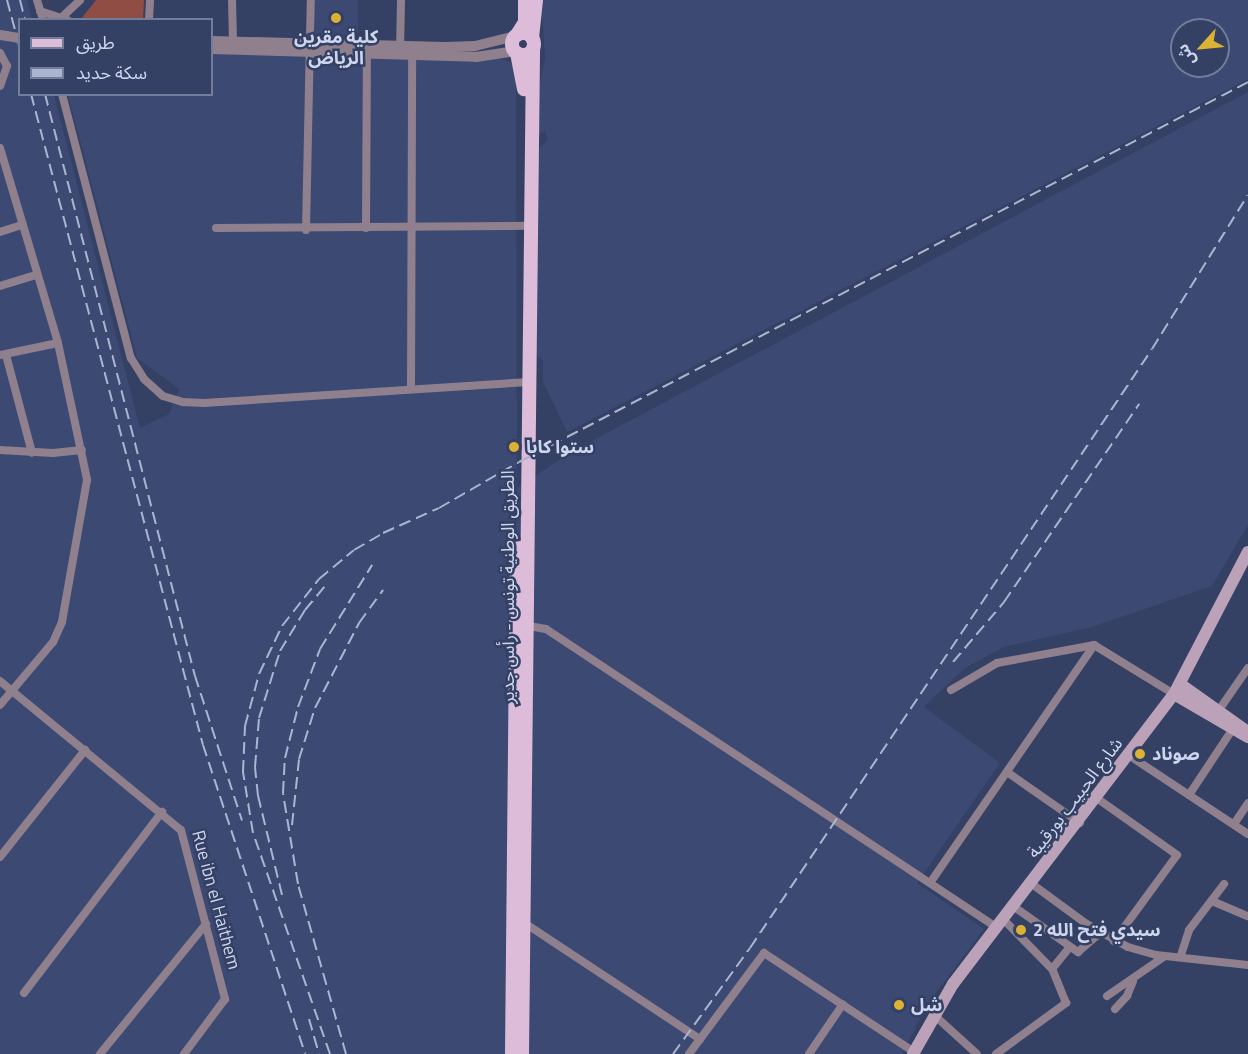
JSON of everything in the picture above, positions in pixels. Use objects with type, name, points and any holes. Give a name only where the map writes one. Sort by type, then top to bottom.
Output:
[{"type":"main road","points":[[516,35],[524,33],[532,44],[524,54],[516,52],[513,42],[516,35],[525,22],[525,0]]},
{"type":"main road","name":"الطريق الوطنية تونس - رأس جدير","points":[[512,1054],[518,919],[532,44],[536,0]]},
{"type":"main road","name":"الطريق الوطنية تونس - رأس جدير","points":[[516,52],[525,96],[526,382]]},
{"type":"main road","name":"شارع الحبيب بورقيبة","points":[[914,1053],[933,1013],[999,923],[1080,823],[1177,689],[1248,552]]},
{"type":"main road","points":[[1177,689],[1219,710],[1248,732]]},
{"type":"main road","points":[[1177,689],[1232,730],[1248,737]]},
{"type":"main road","name":"الطريق الوطنية تونس - رأس جدير","points":[[518,919],[522,1054]]},
{"type":"street","points":[[37,0],[41,15],[64,18],[80,0]]},
{"type":"street","points":[[149,18],[150,0]]},
{"type":"street","points":[[232,0],[234,46]]},
{"type":"street","points":[[306,230],[308,49],[311,0]]},
{"type":"street","points":[[400,51],[401,0]]},
{"type":"street","points":[[0,35],[18,38]]},
{"type":"street","points":[[213,41],[234,46],[412,51],[475,46],[516,35]]},
{"type":"street","points":[[213,51],[234,46]]},
{"type":"street","points":[[366,228],[367,50]]},
{"type":"street","points":[[412,51],[476,57],[516,52]]},
{"type":"street","points":[[411,389],[412,51]]},
{"type":"street","points":[[0,53],[7,66],[0,86]]},
{"type":"street","points":[[63,96],[131,358],[156,392],[173,400],[194,403],[526,382]]},
{"type":"street","points":[[0,148],[35,275],[58,343],[82,450],[86,490],[62,622],[53,642],[0,705]]},
{"type":"street","points":[[0,232],[21,225]]},
{"type":"street","points":[[216,228],[306,230],[524,226]]},
{"type":"street","points":[[0,286],[35,275]]},
{"type":"street","points":[[32,453],[3,355],[58,343]]},
{"type":"street","points":[[0,450],[32,453],[82,450]]},
{"type":"street","points":[[521,625],[546,629],[930,883],[999,923],[1052,969],[1062,987],[1064,1006],[996,1054]]},
{"type":"street","points":[[930,883],[1094,645]]},
{"type":"street","points":[[951,690],[997,663],[1035,653],[1094,645],[1177,689]]},
{"type":"street","points":[[1219,710],[1248,668]]},
{"type":"street","name":"Rue ibn el Haithem","points":[[0,681],[177,825],[184,838],[225,999],[184,1054]]},
{"type":"street","points":[[1190,795],[1232,730]]},
{"type":"street","points":[[0,857],[86,750]]},
{"type":"street","points":[[1130,756],[1248,834]]},
{"type":"street","points":[[1007,772],[1080,823]]},
{"type":"street","points":[[1098,799],[1177,855],[1114,941]]},
{"type":"street","points":[[1234,824],[1248,803]]},
{"type":"street","points":[[24,993],[162,813]]},
{"type":"street","points":[[1032,884],[1114,941],[1165,956],[1248,965]]},
{"type":"street","points":[[1181,956],[1190,930],[1224,884]]},
{"type":"street","points":[[1212,901],[1248,916]]},
{"type":"street","points":[[1013,906],[1070,947],[1081,952],[1100,933]]},
{"type":"street","points":[[518,919],[700,1039]]},
{"type":"street","points":[[100,1054],[206,924]]},
{"type":"street","points":[[1052,969],[1070,947]]},
{"type":"street","points":[[689,1054],[764,953],[914,1053]]},
{"type":"street","points":[[1107,996],[1133,981],[1165,956]]},
{"type":"street","points":[[1115,1009],[1127,996],[1133,981]]},
{"type":"street","points":[[809,1054],[843,1004]]},
{"type":"street","points":[[933,1013],[977,1054]]},
{"type":"shaded area","points":[[0,0],[27,0],[32,18],[18,18],[18,96],[54,96],[140,428],[169,414],[179,389],[137,358],[68,96],[213,96],[213,40],[496,57],[516,64],[517,488],[571,452],[1248,92],[1248,525],[1212,586],[1092,627],[1004,647],[965,668],[924,707],[1000,763],[917,883],[984,929],[927,1005],[902,1054],[0,1054]]},
{"type":"shaded area","points":[[96,0],[144,0],[143,18],[82,18]]},
{"type":"shaded area","name":"كلية مقرين الرياض","points":[[315,0],[358,0],[358,36],[315,36]]},
{"type":"shaded area","points":[[541,0],[1248,0],[1248,79],[567,432],[543,382],[543,360],[537,356],[538,149],[548,140],[545,132],[538,134],[537,100],[545,58]]},
{"type":"railway","points":[[7,0],[18,41]]},
{"type":"railway","points":[[20,0],[24,18]]},
{"type":"railway","points":[[330,1054],[253,833],[243,772],[245,726],[259,674],[282,626],[319,579],[354,550],[383,533],[439,508],[519,462],[1248,82]]},
{"type":"railway","points":[[32,96],[203,745],[305,1054]]},
{"type":"railway","points":[[46,96],[195,676],[242,821]]},
{"type":"railway","points":[[673,1054],[750,948],[1152,349],[1248,195]]},
{"type":"railway","points":[[953,662],[1004,602],[1139,404]]},
{"type":"railway","points":[[346,1054],[298,884],[283,793],[285,758],[298,707],[320,649],[372,565]]},
{"type":"railway","points":[[282,895],[258,796],[255,767],[259,718],[280,651],[305,610],[327,584]]},
{"type":"railway","points":[[292,825],[299,759],[315,708],[359,623],[383,590]]},
{"type":"railway","points":[[309,1019],[319,1054]]},
{"type":"place","name":"كلية مقرين الرياض","points":[[336,18]]},
{"type":"place","name":"ستوا كابا","points":[[514,447]]},
{"type":"place","name":"صوناد","points":[[1140,754]]},
{"type":"place","name":"2 سيدي فتح الله","points":[[1021,930]]},
{"type":"place","name":"شل","points":[[899,1005]]}]
